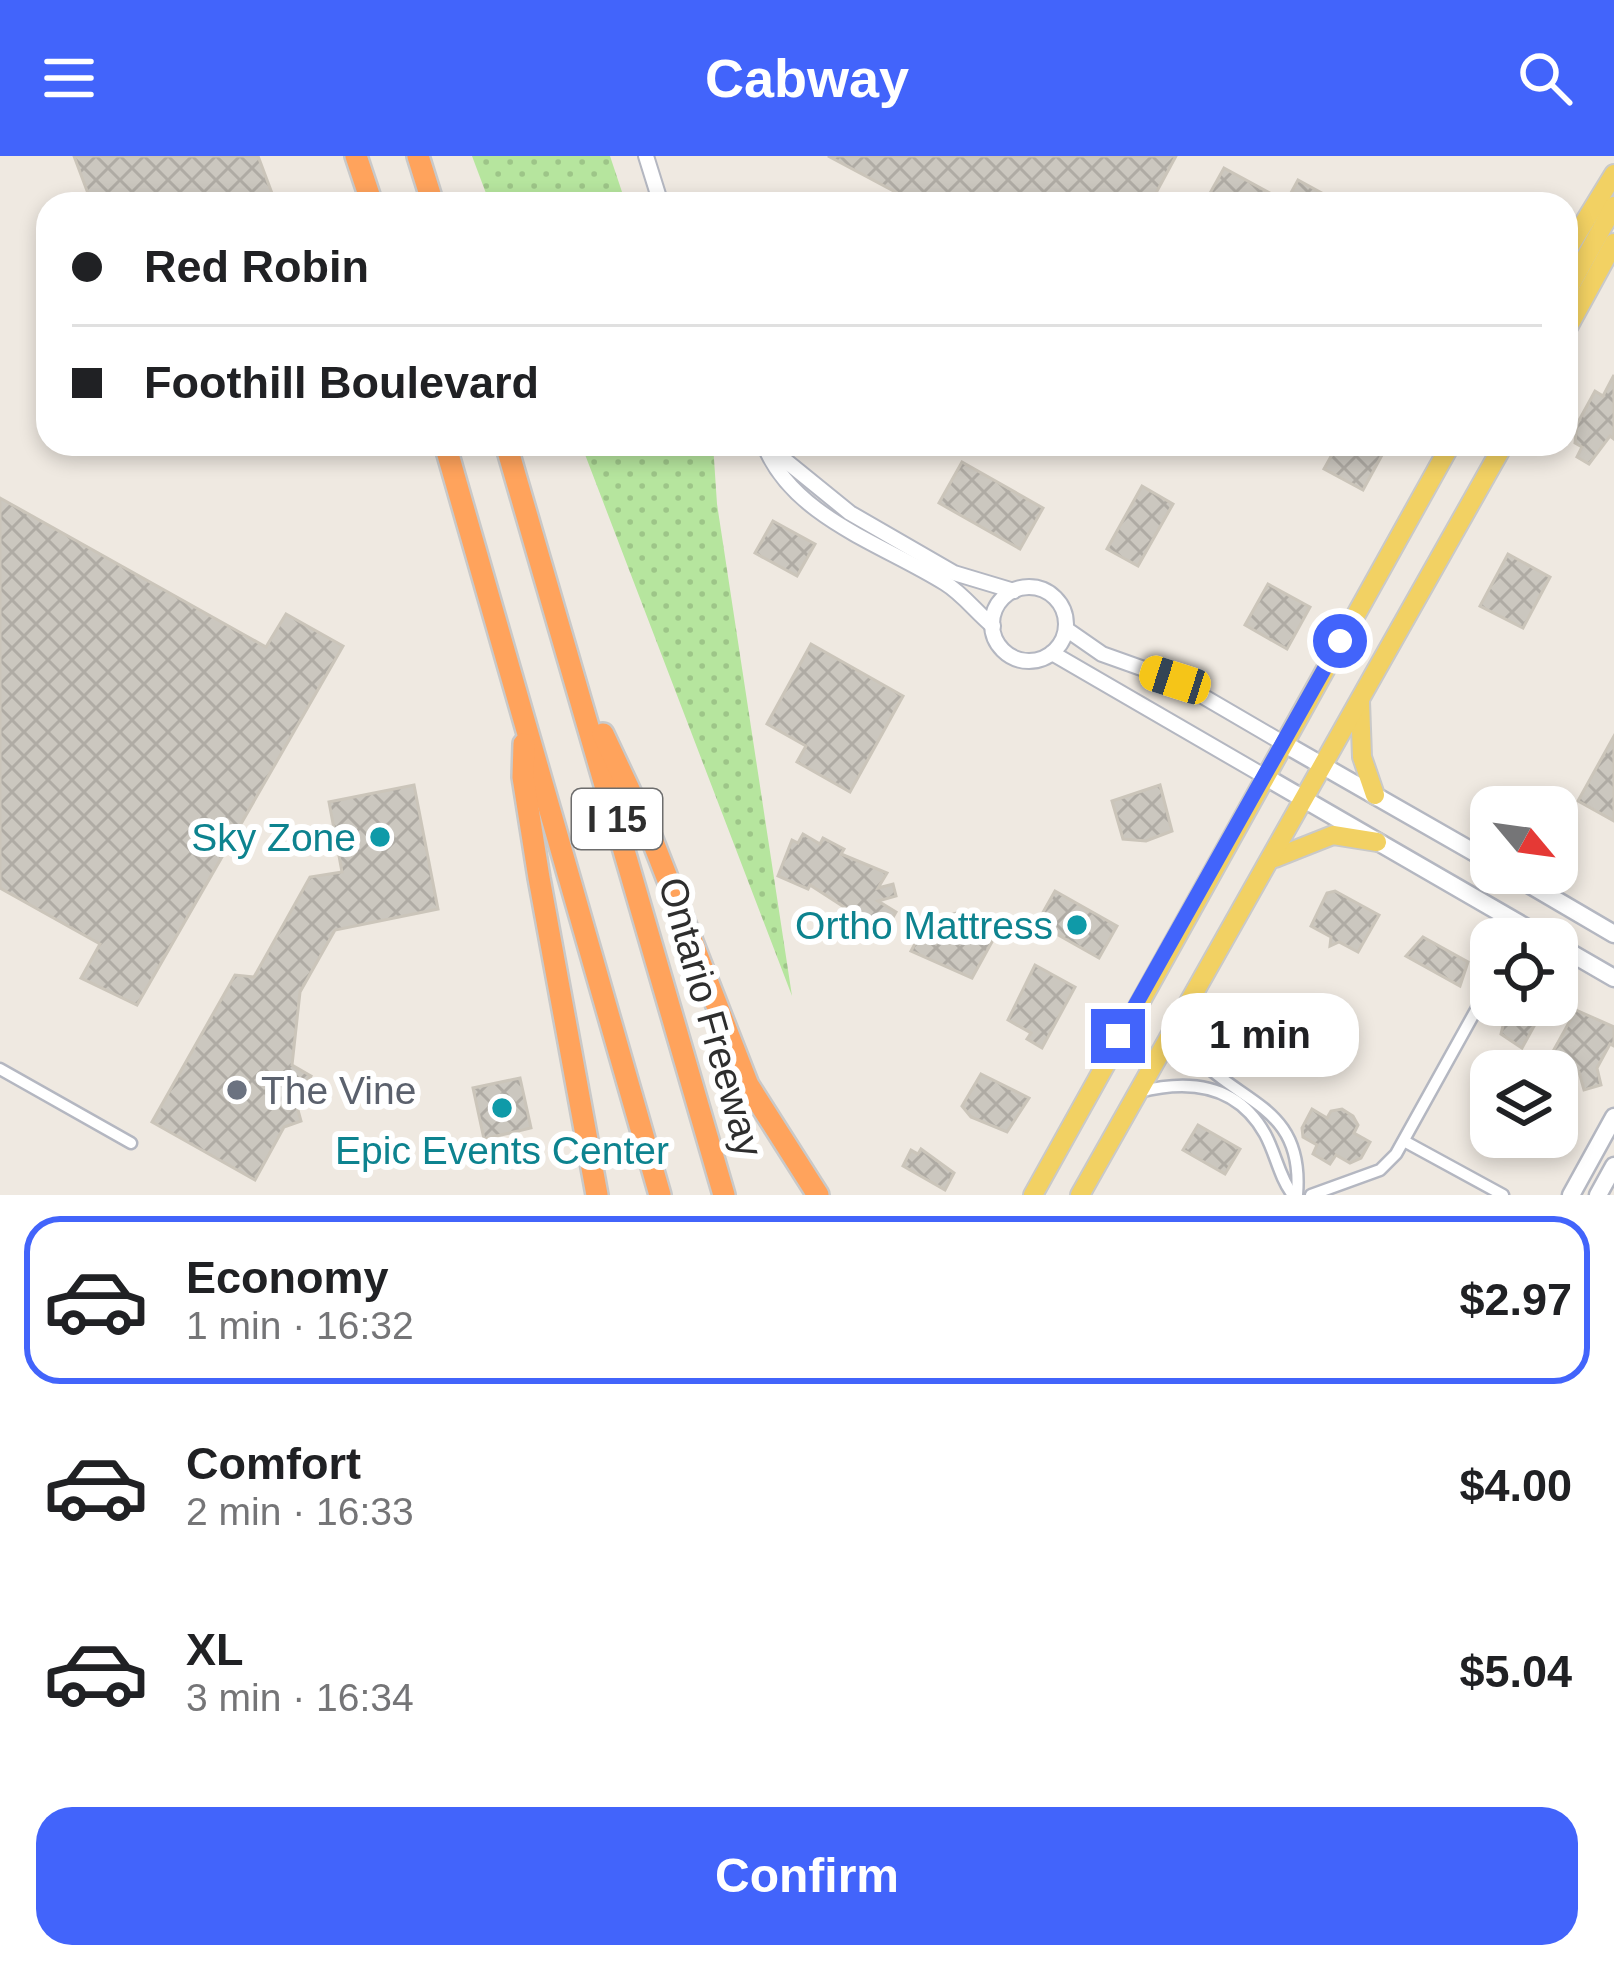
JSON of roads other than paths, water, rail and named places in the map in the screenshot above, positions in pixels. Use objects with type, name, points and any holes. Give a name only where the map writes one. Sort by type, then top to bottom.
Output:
[{"type":"highway","points":[[356,156],[368,192]]},
{"type":"highway","points":[[418,156],[429,192]]},
{"type":"highway","name":"I 15","points":[[448,456],[660,1195]]},
{"type":"highway","name":"Ontario Freeway","points":[[510,456],[724,1195]]},
{"type":"highway","points":[[575,673],[650,834],[748,1085],[818,1195]]},
{"type":"highway","points":[[525,726],[523,777],[597,1195]]},
{"type":"main road","points":[[1578,232],[1614,174]]},
{"type":"main road","points":[[1578,271],[1614,206]]},
{"type":"main road","points":[[1578,306],[1614,243]]},
{"type":"main road","points":[[1033,1195],[1444,456]]},
{"type":"main road","points":[[1080,1195],[1497,456]]},
{"type":"main road","points":[[1360,701],[1362,757],[1376,795]]},
{"type":"main road","points":[[1283,743],[1470,850]]},
{"type":"main road","points":[[1264,776],[1497,918]]},
{"type":"main road","points":[[1270,860],[1333,835],[1377,842]]},
{"type":"main road","points":[[1546,894],[1614,934]]},
{"type":"main road","points":[[1578,957],[1614,978]]},
{"type":"main road","points":[[1594,967],[1614,990]]},
{"type":"main road","points":[[1570,1195],[1614,1117]]},
{"type":"main road","points":[[1598,1195],[1614,1166]]},
{"type":"street","points":[[646,156],[658,192]]},
{"type":"street","points":[[769,456],[823,513],[948,585],[993,626]]},
{"type":"street","points":[[779,456],[850,514],[954,573],[1014,591]]},
{"type":"street","points":[[1052,653],[1066,628],[1063,609],[1050,594],[1030,587],[1014,591],[998,605],[993,626],[998,644],[1017,659],[1052,653],[1264,776]]},
{"type":"street","points":[[1066,628],[1102,654],[1175,680],[1283,743]]},
{"type":"street","points":[[1189,1005],[1202,1062],[1256,1097],[1283,1131],[1299,1174],[1295,1195]]},
{"type":"street","points":[[1311,1195],[1380,1170],[1404,1141],[1470,1021]]},
{"type":"street","points":[[0,1069],[131,1143]]},
{"type":"street","points":[[1139,1092],[1191,1082],[1234,1100],[1257,1121],[1295,1195]]},
{"type":"street","points":[[1404,1141],[1503,1195]]},
{"type":"place","name":"Sky Zone","points":[[380,837]]},
{"type":"place","name":"Ortho Mattress","points":[[1077,925]]},
{"type":"place","name":"The Vine","points":[[237,1090]]},
{"type":"place","name":"Epic Events Center","points":[[502,1108]]}]
